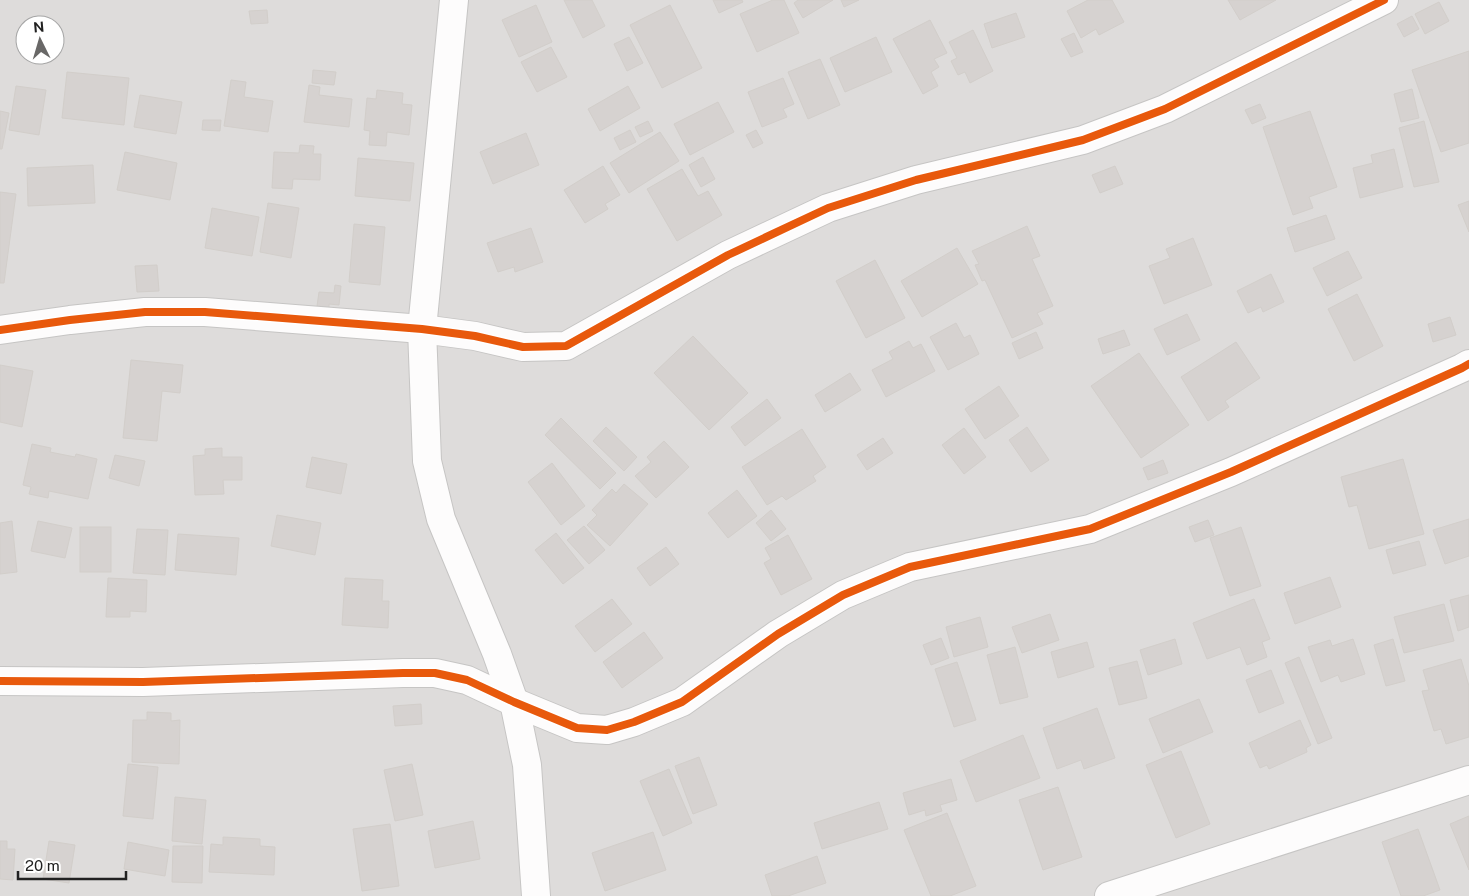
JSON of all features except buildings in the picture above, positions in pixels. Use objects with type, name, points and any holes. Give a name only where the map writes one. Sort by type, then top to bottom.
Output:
[{"type":"street","points":[[454,0],[422,329],[427,461],[441,519],[497,654],[514,702],[527,765],[536,896]]},
{"type":"street","points":[[0,330],[145,312],[206,312],[422,329],[474,336],[523,347],[566,346],[728,255],[828,208],[916,180],[1083,140],[1165,109],[1384,0]]},
{"type":"street","points":[[0,681],[143,682],[393,673],[435,674],[467,680],[577,728],[607,730],[634,722],[682,702],[778,634],[843,595],[910,567],[1090,529],[1231,472],[1469,364]]},
{"type":"street","points":[[1109,896],[1469,780]]},
{"type":"shaded area","points":[[0,0],[1469,0],[1469,896],[0,896]]},
{"type":"cycle path","points":[[0,330],[145,312],[205,312],[422,329],[475,336],[523,347],[566,346],[728,255],[828,208],[916,180],[1083,140],[1165,109],[1384,0]]},
{"type":"cycle path","points":[[0,681],[143,682],[435,673],[467,680],[577,728],[607,730],[634,722],[682,702],[778,634],[843,595],[910,567],[1090,529],[1231,472],[1469,364]]}]
